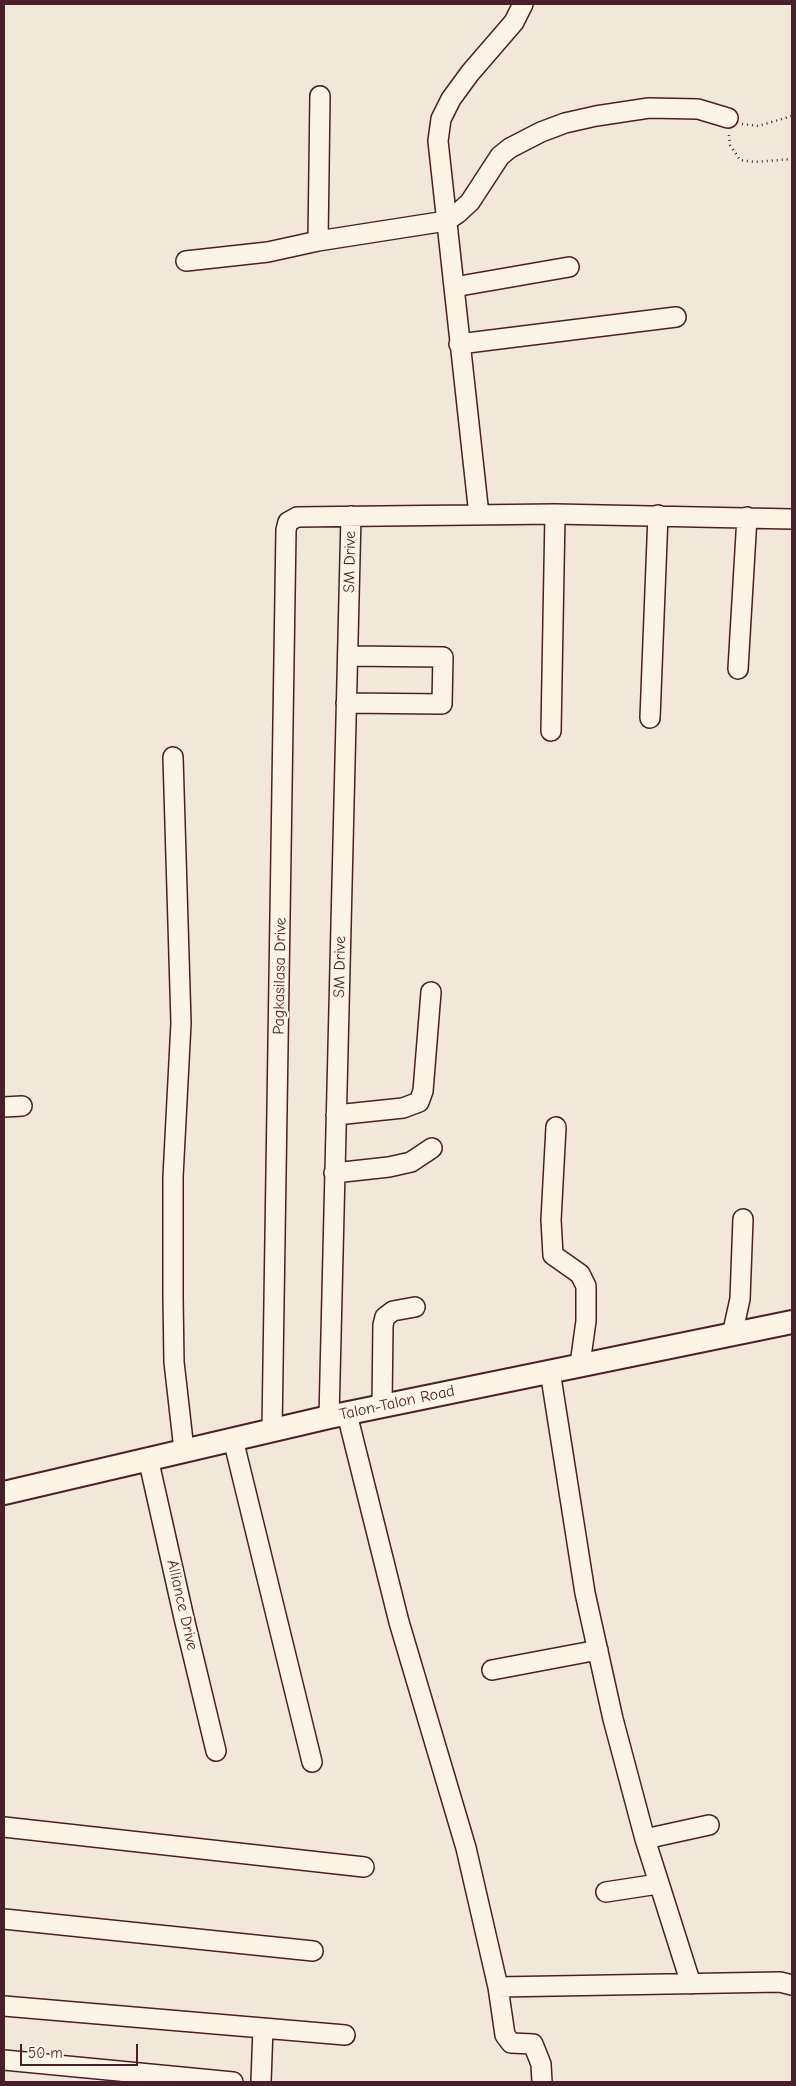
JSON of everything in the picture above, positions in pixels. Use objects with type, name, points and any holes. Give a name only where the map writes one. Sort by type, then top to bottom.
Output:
[{"type":"street","points":[[479,515],[438,142],[441,119],[451,99],[470,73],[514,22],[523,4]]},
{"type":"street","points":[[318,241],[317,192],[320,96]]},
{"type":"street","points":[[186,261],[268,252],[318,241],[446,221],[458,214],[470,202],[500,156],[541,132],[564,123],[649,108],[698,109],[728,118]]},
{"type":"street","points":[[454,287],[570,266]]},
{"type":"street","points":[[459,344],[676,317]]},
{"type":"street","points":[[551,732],[555,514]]},
{"type":"street","points":[[351,516],[555,514],[792,519]]},
{"type":"street","points":[[650,718],[658,515]]},
{"type":"street","name":"Pagkasilasa Drive","points":[[272,1430],[286,530],[288,522],[298,517],[351,516]]},
{"type":"street","name":"SM Drive","points":[[351,516],[334,1173],[338,1415],[466,1848],[498,1987],[508,2041],[511,2043],[533,2044],[540,2064],[542,2082]]},
{"type":"street","points":[[738,669],[747,518]]},
{"type":"street","points":[[346,703],[442,704],[443,657],[348,656]]},
{"type":"street","points":[[173,757],[180,1023],[173,1177],[173,1306],[174,1362],[184,1450]]},
{"type":"street","points":[[336,1115],[403,1108],[419,1102],[423,1091],[431,992]]},
{"type":"street","points":[[556,1127],[551,1220],[553,1255],[580,1274],[586,1286],[586,1321],[580,1364]]},
{"type":"street","points":[[334,1173],[389,1167],[410,1162],[432,1148]]},
{"type":"street","points":[[732,1335],[740,1291],[743,1218]]},
{"type":"street","points":[[382,1406],[383,1325],[385,1317],[393,1311],[415,1307]]},
{"type":"street","name":"Talon-Talon Road","points":[[4,1493],[338,1415],[792,1322]]},
{"type":"street","points":[[550,1371],[585,1593],[613,1719],[658,1884],[691,1984]]},
{"type":"street","points":[[232,1439],[312,1762]]},
{"type":"street","name":"Alliance Drive","points":[[148,1458],[216,1750]]},
{"type":"street","points":[[492,1670],[598,1650]]},
{"type":"street","points":[[645,1839],[709,1825]]},
{"type":"street","points":[[4,1827],[364,1866]]},
{"type":"street","points":[[606,1892],[658,1884]]},
{"type":"street","points":[[4,1919],[312,1951]]},
{"type":"street","points":[[498,1987],[780,1982],[792,1985]]},
{"type":"street","points":[[4,2006],[345,2035]]},
{"type":"street","points":[[261,2082],[263,2028]]},
{"type":"street","points":[[4,2060],[233,2082]]},
{"type":"path","points":[[792,116],[758,126],[741,124],[728,118],[730,145],[740,160],[755,162],[792,159]]}]
